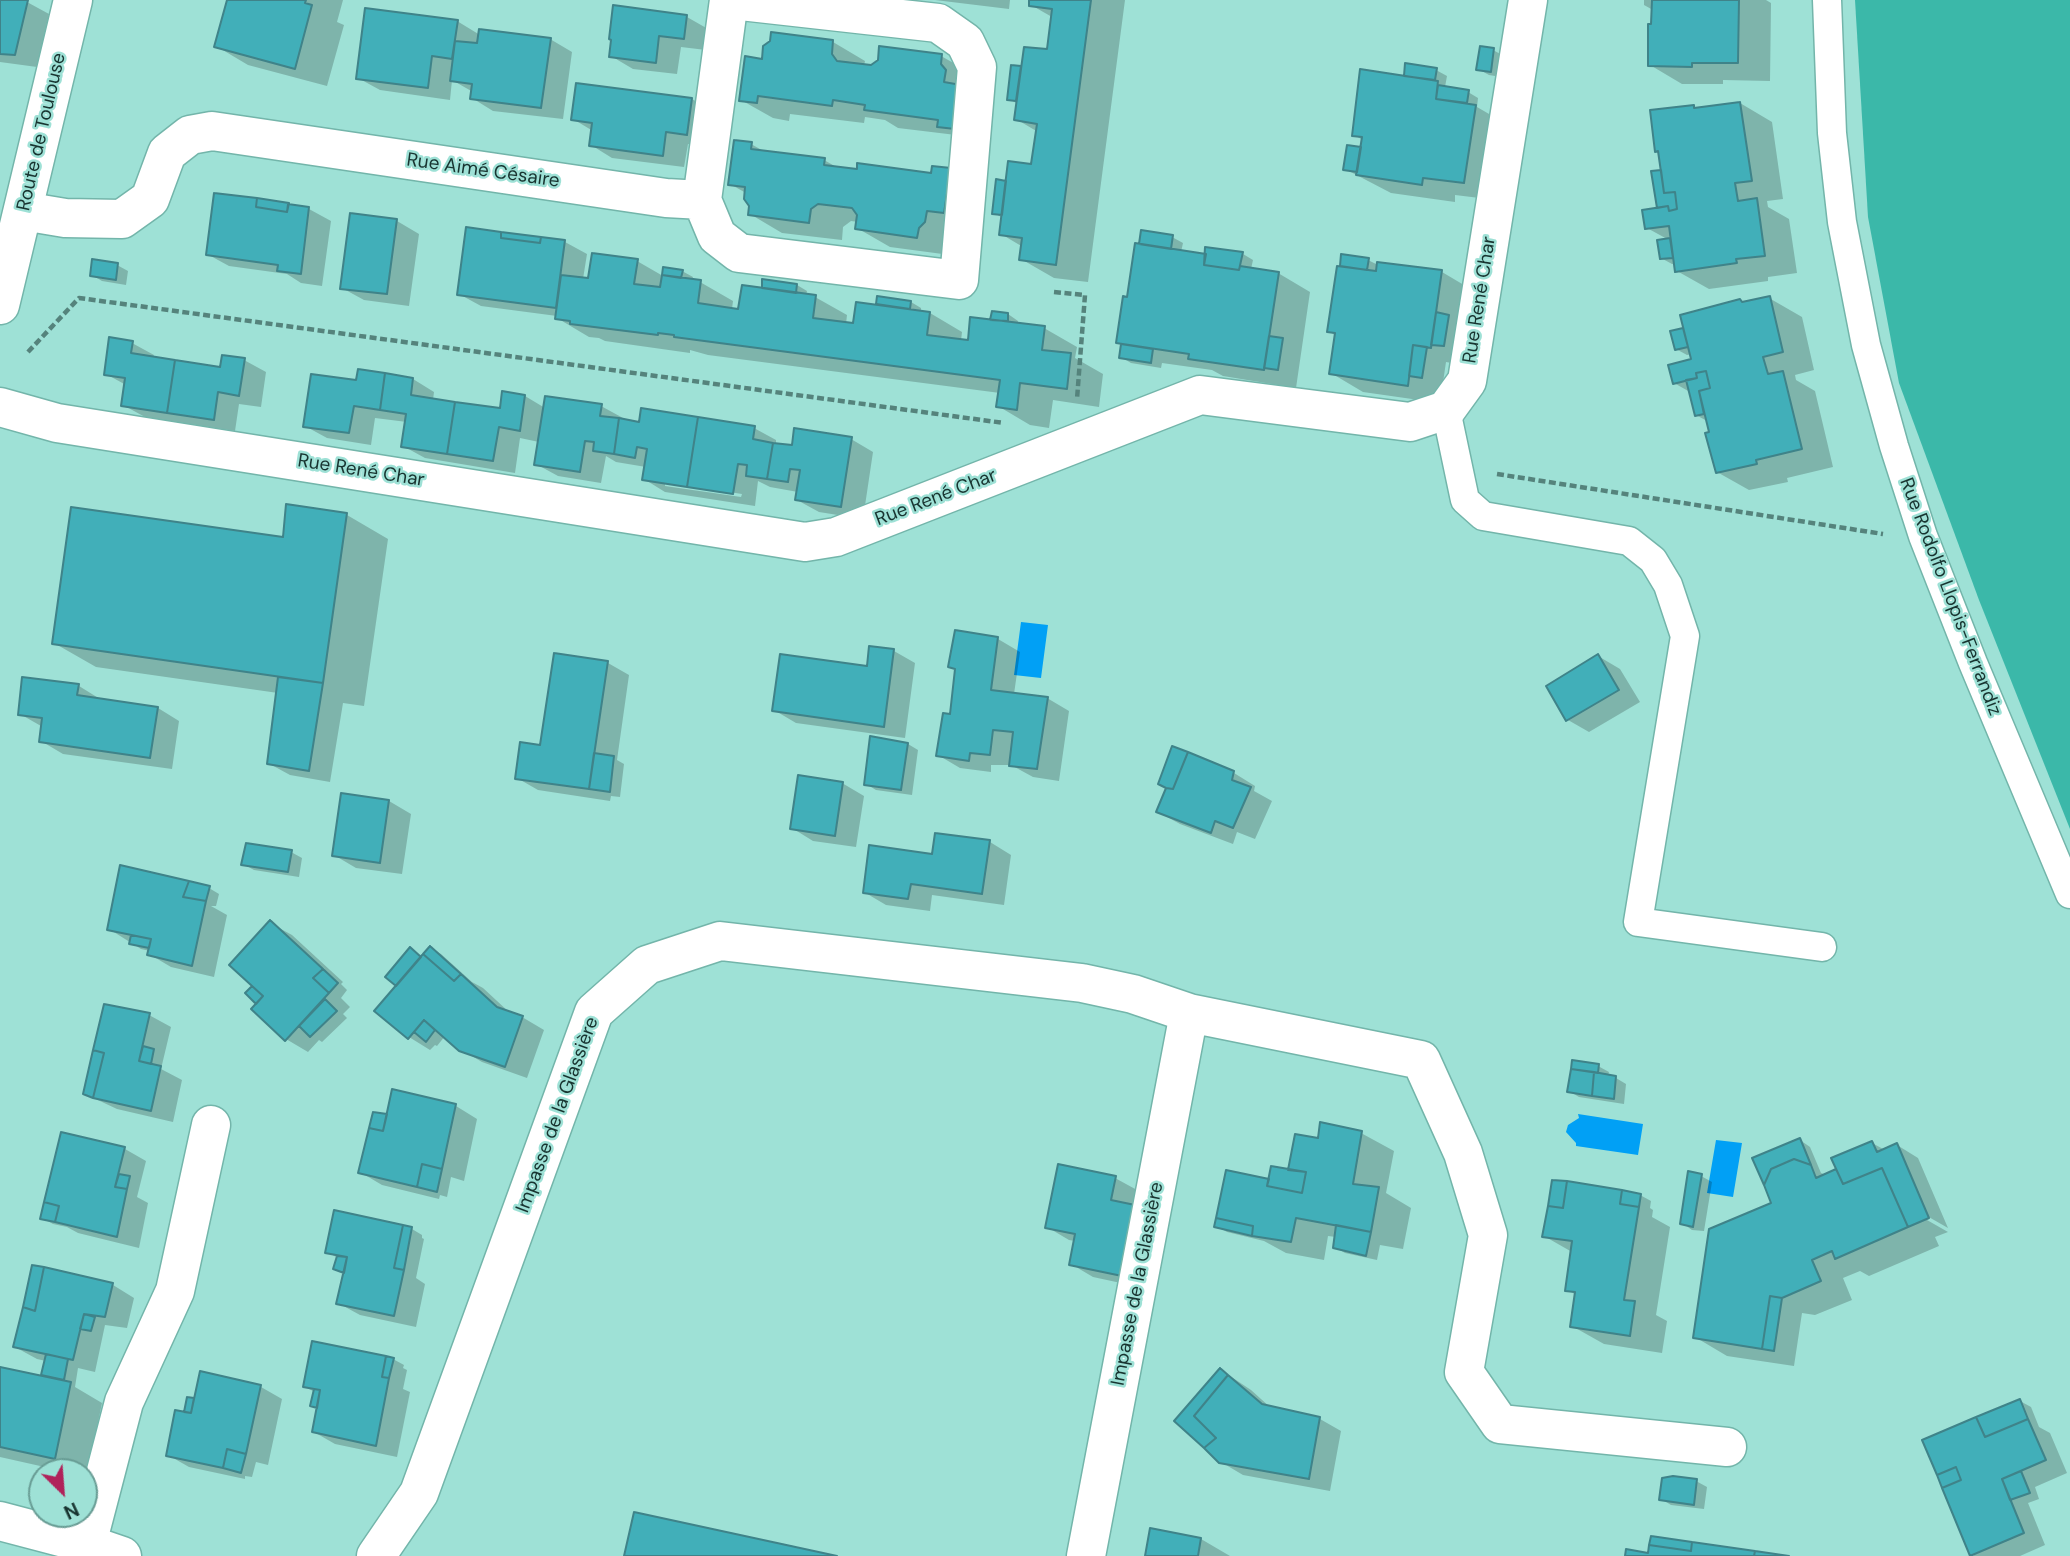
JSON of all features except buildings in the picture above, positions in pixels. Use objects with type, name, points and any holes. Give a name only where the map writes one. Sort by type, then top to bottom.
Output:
[{"type":"street","name":"Route de Toulouse","points":[[0,305],[73,0]]},
{"type":"street","points":[[730,0],[938,23],[965,42],[977,67],[958,280],[739,253],[716,236],[702,200],[730,0]]},
{"type":"street","name":"Rue René Char","points":[[0,407],[57,423],[805,542],[836,537],[1200,395],[1410,422],[1446,410],[1467,381],[1528,0]]},
{"type":"street","name":"Rue Aimé Césaire","points":[[23,211],[65,219],[122,219],[150,199],[167,153],[190,135],[212,131],[666,198],[702,200]]},
{"type":"street","name":"Impasse de la Glassière","points":[[376,1556],[419,1493],[594,1012],[647,965],[720,941],[1082,983],[1133,994],[1189,1013],[1421,1060],[1463,1153],[1488,1235],[1464,1372],[1500,1424],[1727,1447]]},
{"type":"street","name":"Impasse de la Glassière","points":[[1086,1556],[1189,1013]]},
{"type":"street","points":[[0,1521],[104,1550],[124,1402],[175,1291],[211,1125]]},
{"type":"lane","name":"Rue Rodolfo Llopis-Ferrandiz","points":[[1826,0],[1832,133],[1842,222],[1866,345],[1923,536],[2070,894]]},
{"type":"lane","points":[[1446,410],[1465,500],[1483,516],[1629,541],[1653,561],[1668,585],[1685,636],[1638,922],[1822,947]]},
{"type":"path","points":[[1054,292],[1086,295],[1077,407]]},
{"type":"path","points":[[28,352],[79,299],[1011,424]]},
{"type":"path","points":[[1458,468],[1887,535]]},
{"type":"green space","points":[[1855,0],[2070,0],[2070,829],[1979,600],[1899,383],[1868,217]]},
{"type":"water","points":[[1021,622],[1048,625],[1041,678],[1014,675]]},
{"type":"water","points":[[1578,1114],[1643,1124],[1638,1155],[1576,1146],[1566,1132],[1568,1125],[1579,1118]]},
{"type":"water","points":[[1716,1140],[1742,1143],[1733,1197],[1707,1193]]}]
